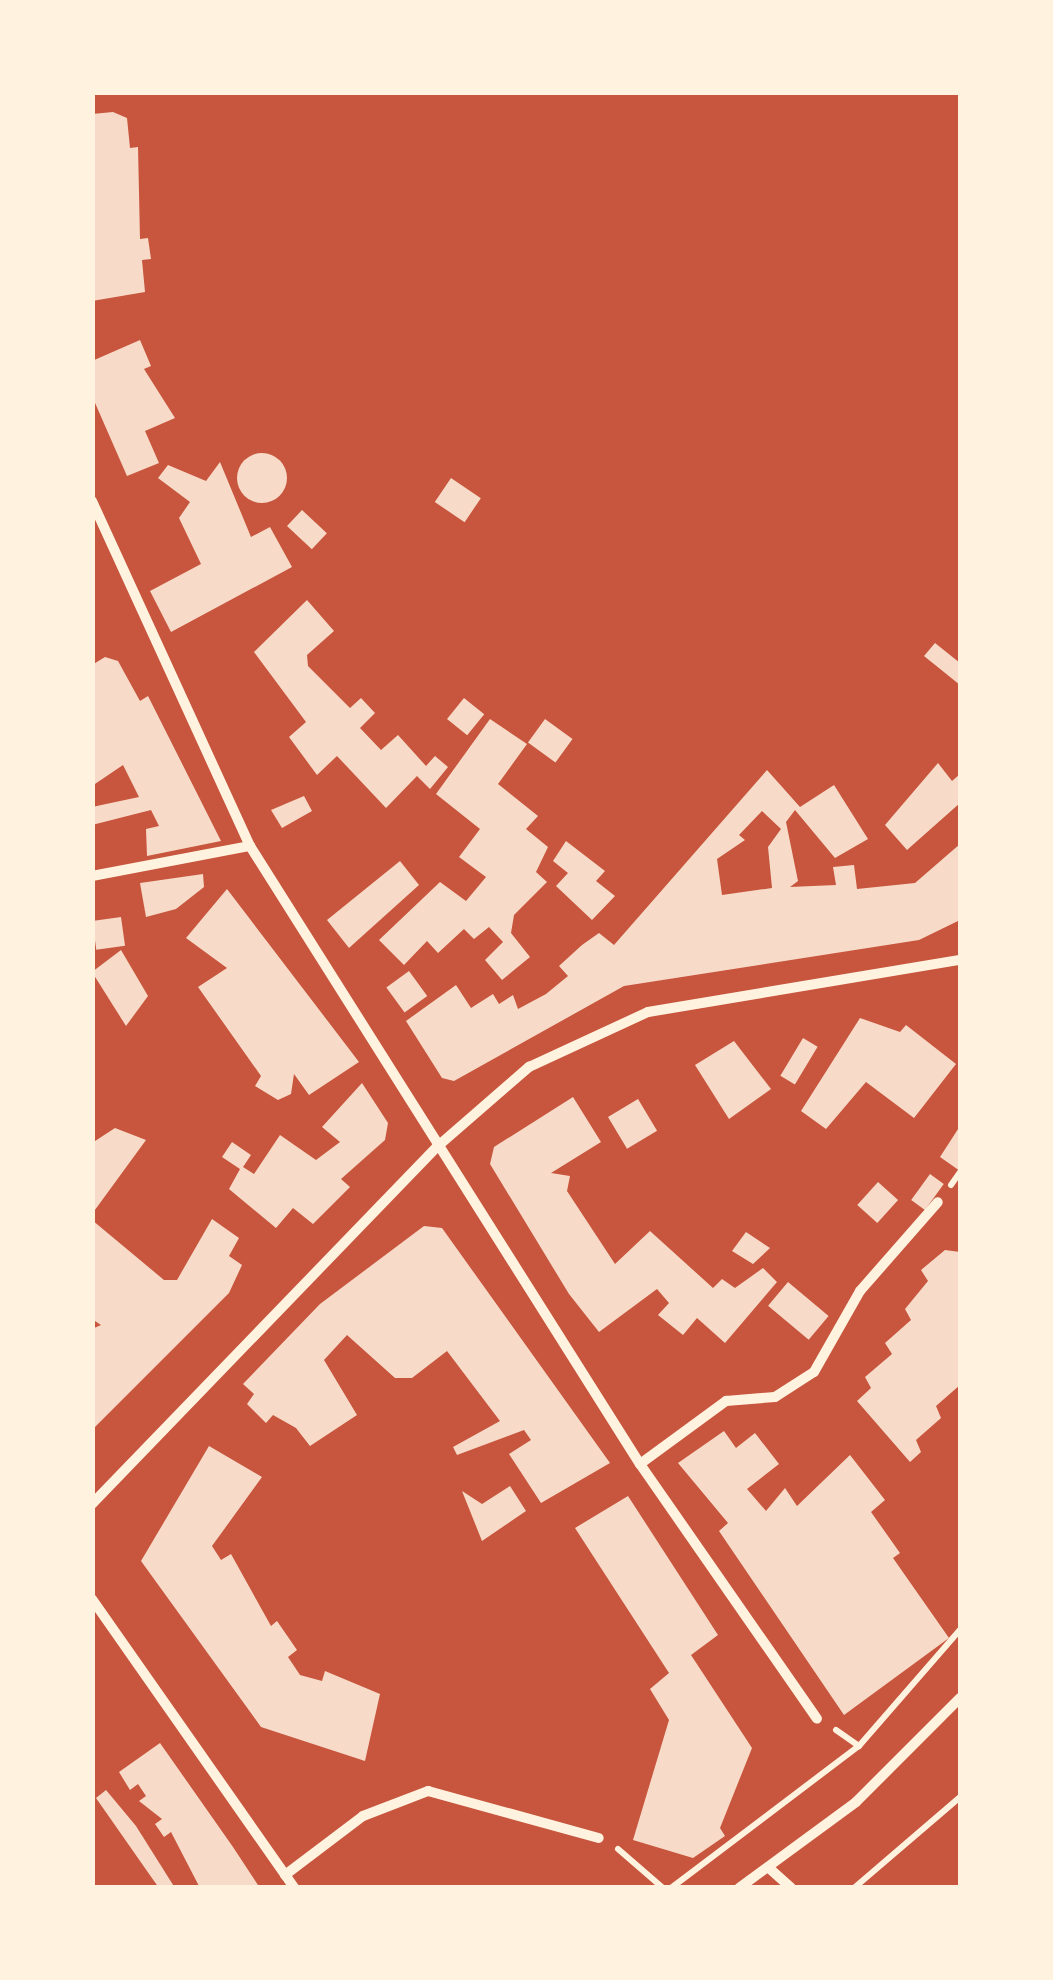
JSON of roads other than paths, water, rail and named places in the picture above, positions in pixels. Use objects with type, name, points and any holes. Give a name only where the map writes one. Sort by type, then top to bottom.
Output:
[{"type":"street","points":[[92,501],[250,846],[640,1464],[816,1719]]},
{"type":"street","points":[[92,876],[250,846]]},
{"type":"street","points":[[92,1504],[438,1146],[529,1067],[648,1012],[901,971],[955,970],[960,960]]},
{"type":"street","points":[[640,1464],[726,1401],[774,1397],[814,1372],[860,1291],[938,1202]]},
{"type":"street","points":[[92,1598],[294,1888]]},
{"type":"street","points":[[740,1888],[856,1802],[960,1698]]},
{"type":"street","points":[[285,1875],[362,1816],[428,1791],[599,1838]]},
{"type":"street","points":[[770,1868],[791,1888]]}]
